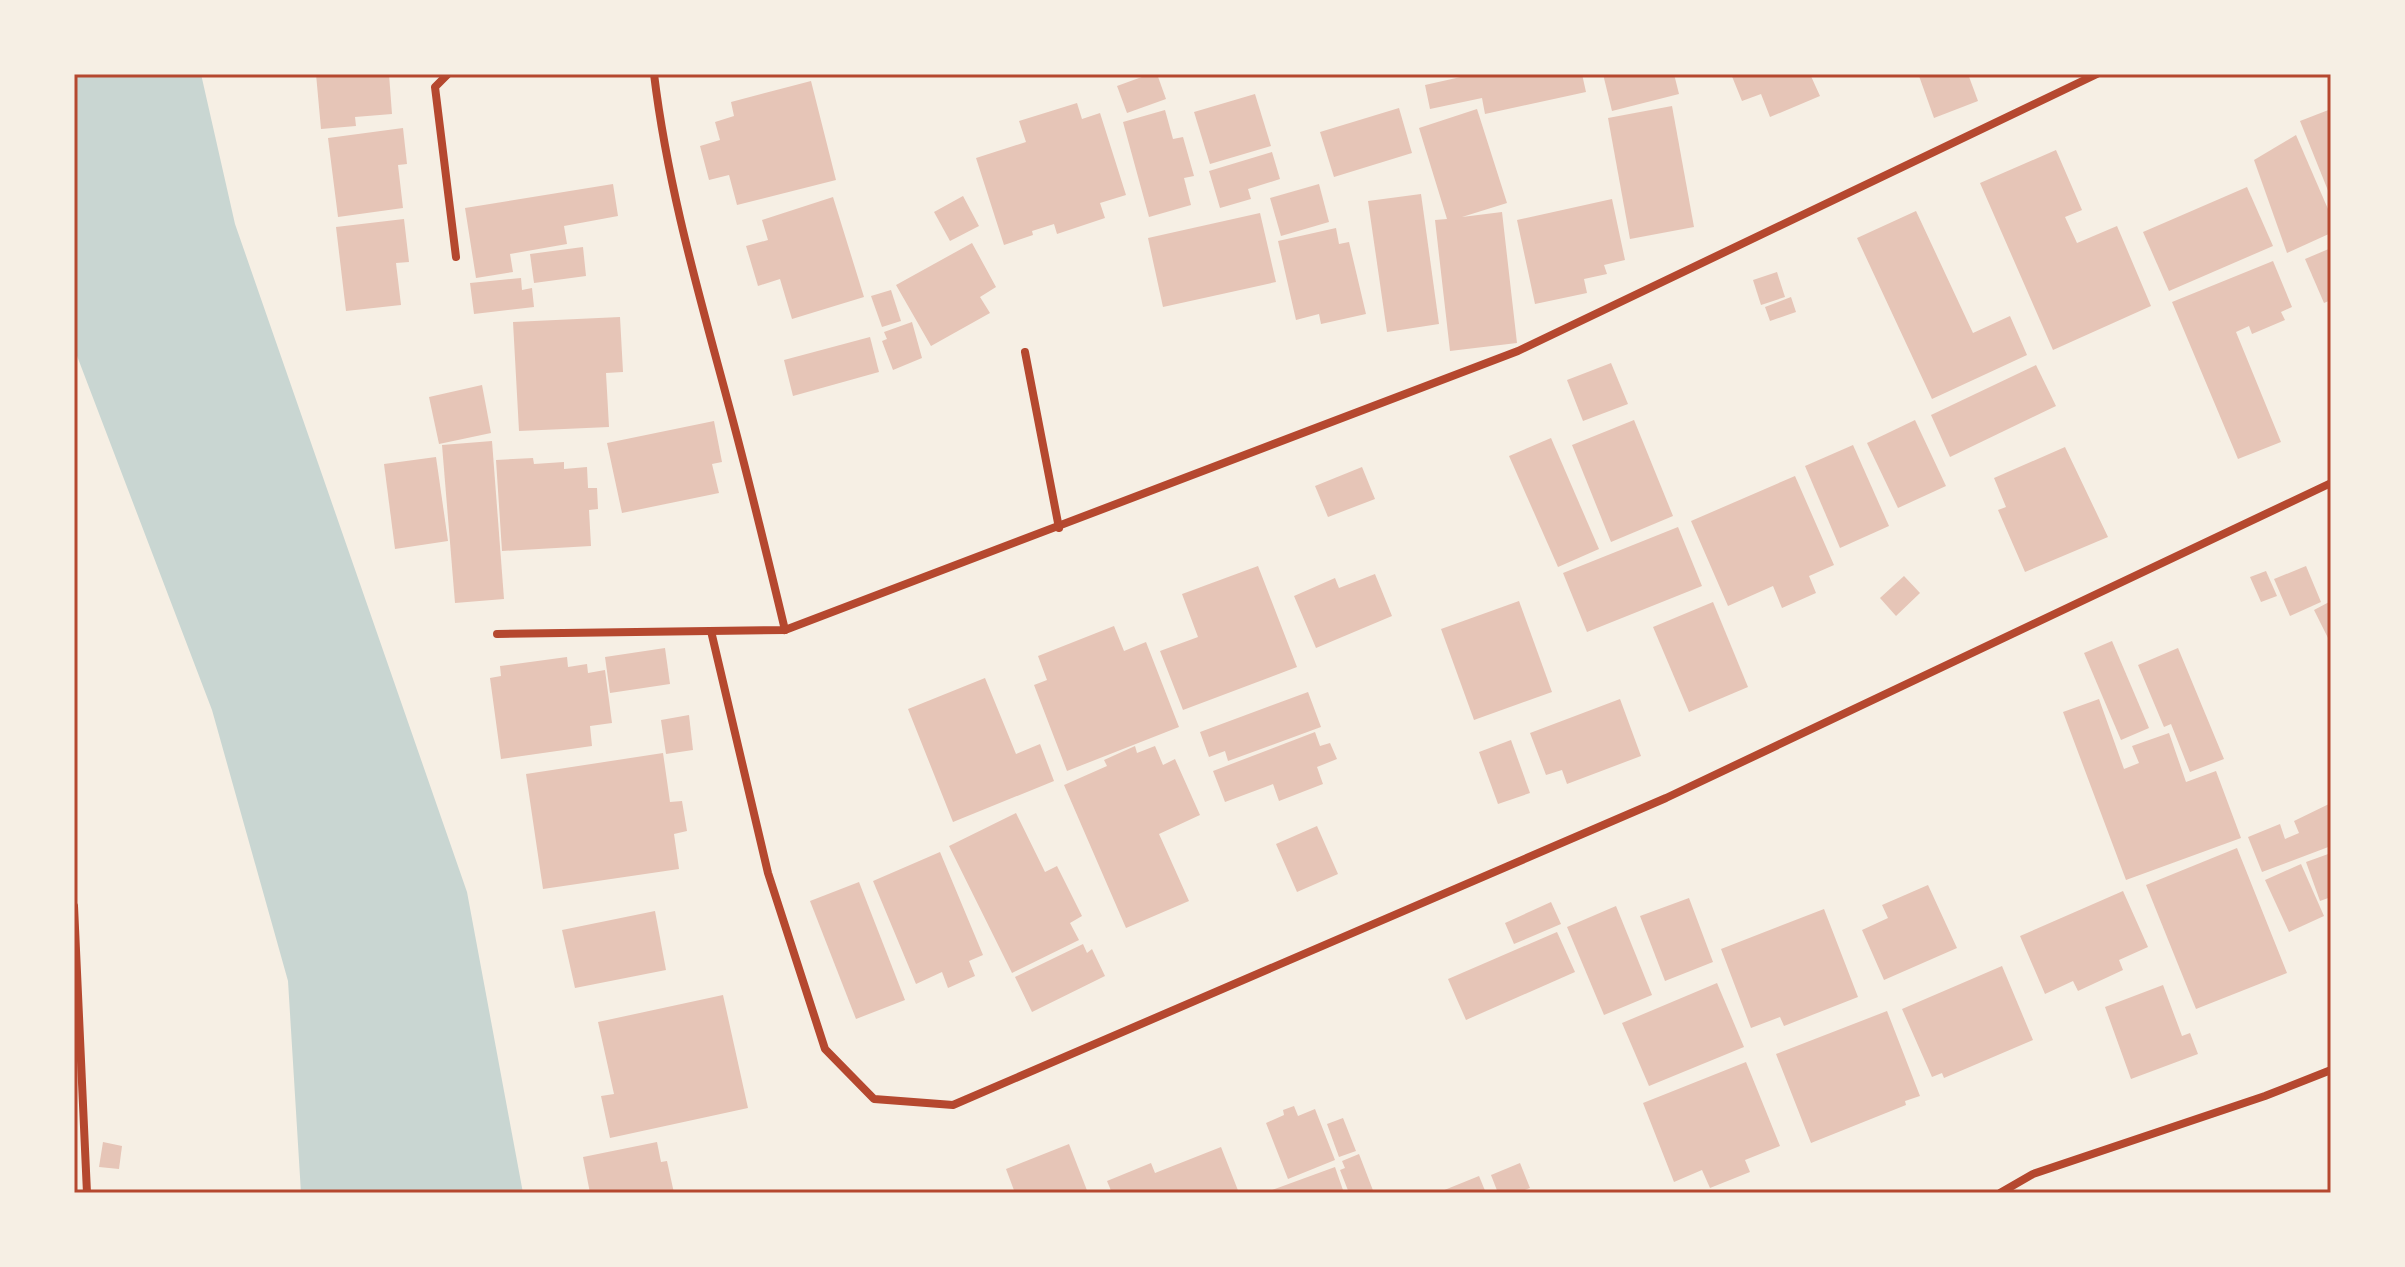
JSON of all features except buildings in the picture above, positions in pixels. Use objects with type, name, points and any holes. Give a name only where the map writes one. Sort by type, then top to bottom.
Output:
[{"type":"street","points":[[448,74],[435,87],[456,257]]},
{"type":"street","points":[[654,74],[664,152],[684,241],[785,630]]},
{"type":"street","points":[[497,634],[785,630],[1518,351],[2097,74]]},
{"type":"street","points":[[1025,352],[1059,528]]},
{"type":"street","points":[[711,631],[768,873],[825,1049],[874,1099],[953,1105],[1666,798],[2331,483]]},
{"type":"street","points":[[74,906],[87,1193]]},
{"type":"street","points":[[2000,1193],[2033,1174],[2331,1070]]},
{"type":"shaded area","points":[[74,74],[201,74],[235,224],[467,892],[523,1193],[301,1193],[288,981],[212,710],[74,348]]}]
